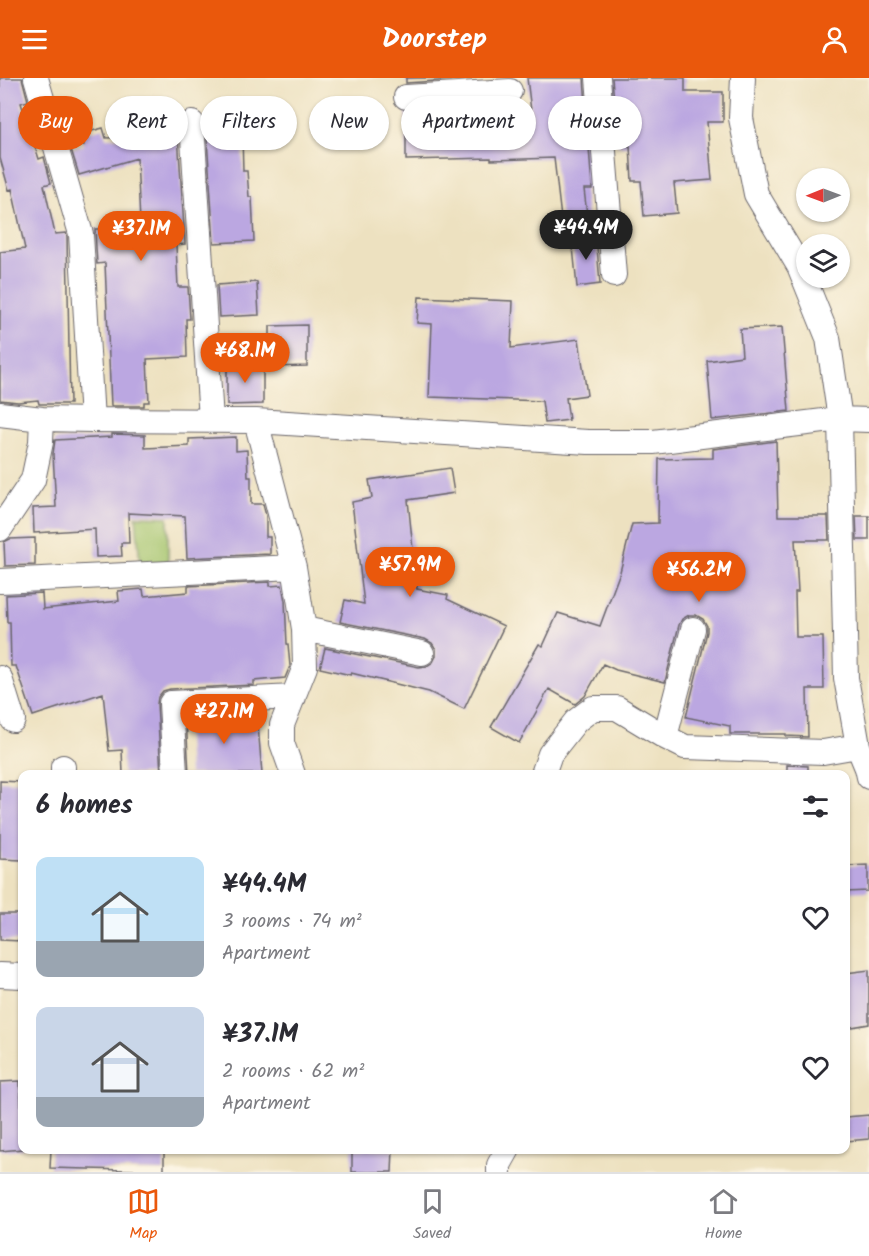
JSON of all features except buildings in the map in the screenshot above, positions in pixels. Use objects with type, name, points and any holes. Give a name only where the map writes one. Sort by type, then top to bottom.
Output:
[{"type":"street","points":[[36,78],[81,234],[92,420]]},
{"type":"street","points":[[598,78],[614,275]]},
{"type":"street","points":[[743,78],[741,118],[756,194],[799,266],[828,338],[840,419],[846,678],[858,746],[869,777]]},
{"type":"street","points":[[411,96],[466,86],[510,91]]},
{"type":"street","points":[[192,123],[211,420]]},
{"type":"street","points":[[0,414],[42,419],[256,421],[588,442],[653,442],[840,419],[869,420]]},
{"type":"street","points":[[0,529],[33,480],[41,442],[42,419]]},
{"type":"street","points":[[256,421],[294,567],[304,629],[305,668],[282,725],[282,743],[291,770]]},
{"type":"street","points":[[0,581],[294,567]]},
{"type":"street","points":[[304,629],[422,653]]},
{"type":"street","points":[[665,737],[693,629]]},
{"type":"street","points":[[0,678],[13,720]]},
{"type":"street","points":[[175,770],[171,703],[294,697]]},
{"type":"street","points":[[544,770],[550,754],[576,722],[593,708],[617,708],[685,747],[823,752],[858,746]]},
{"type":"street","points":[[0,975],[18,976]]},
{"type":"street","points":[[499,1172],[499,1165],[505,1154]]},
{"type":"green space","points":[[136,516],[168,517],[168,563],[140,564]]}]
